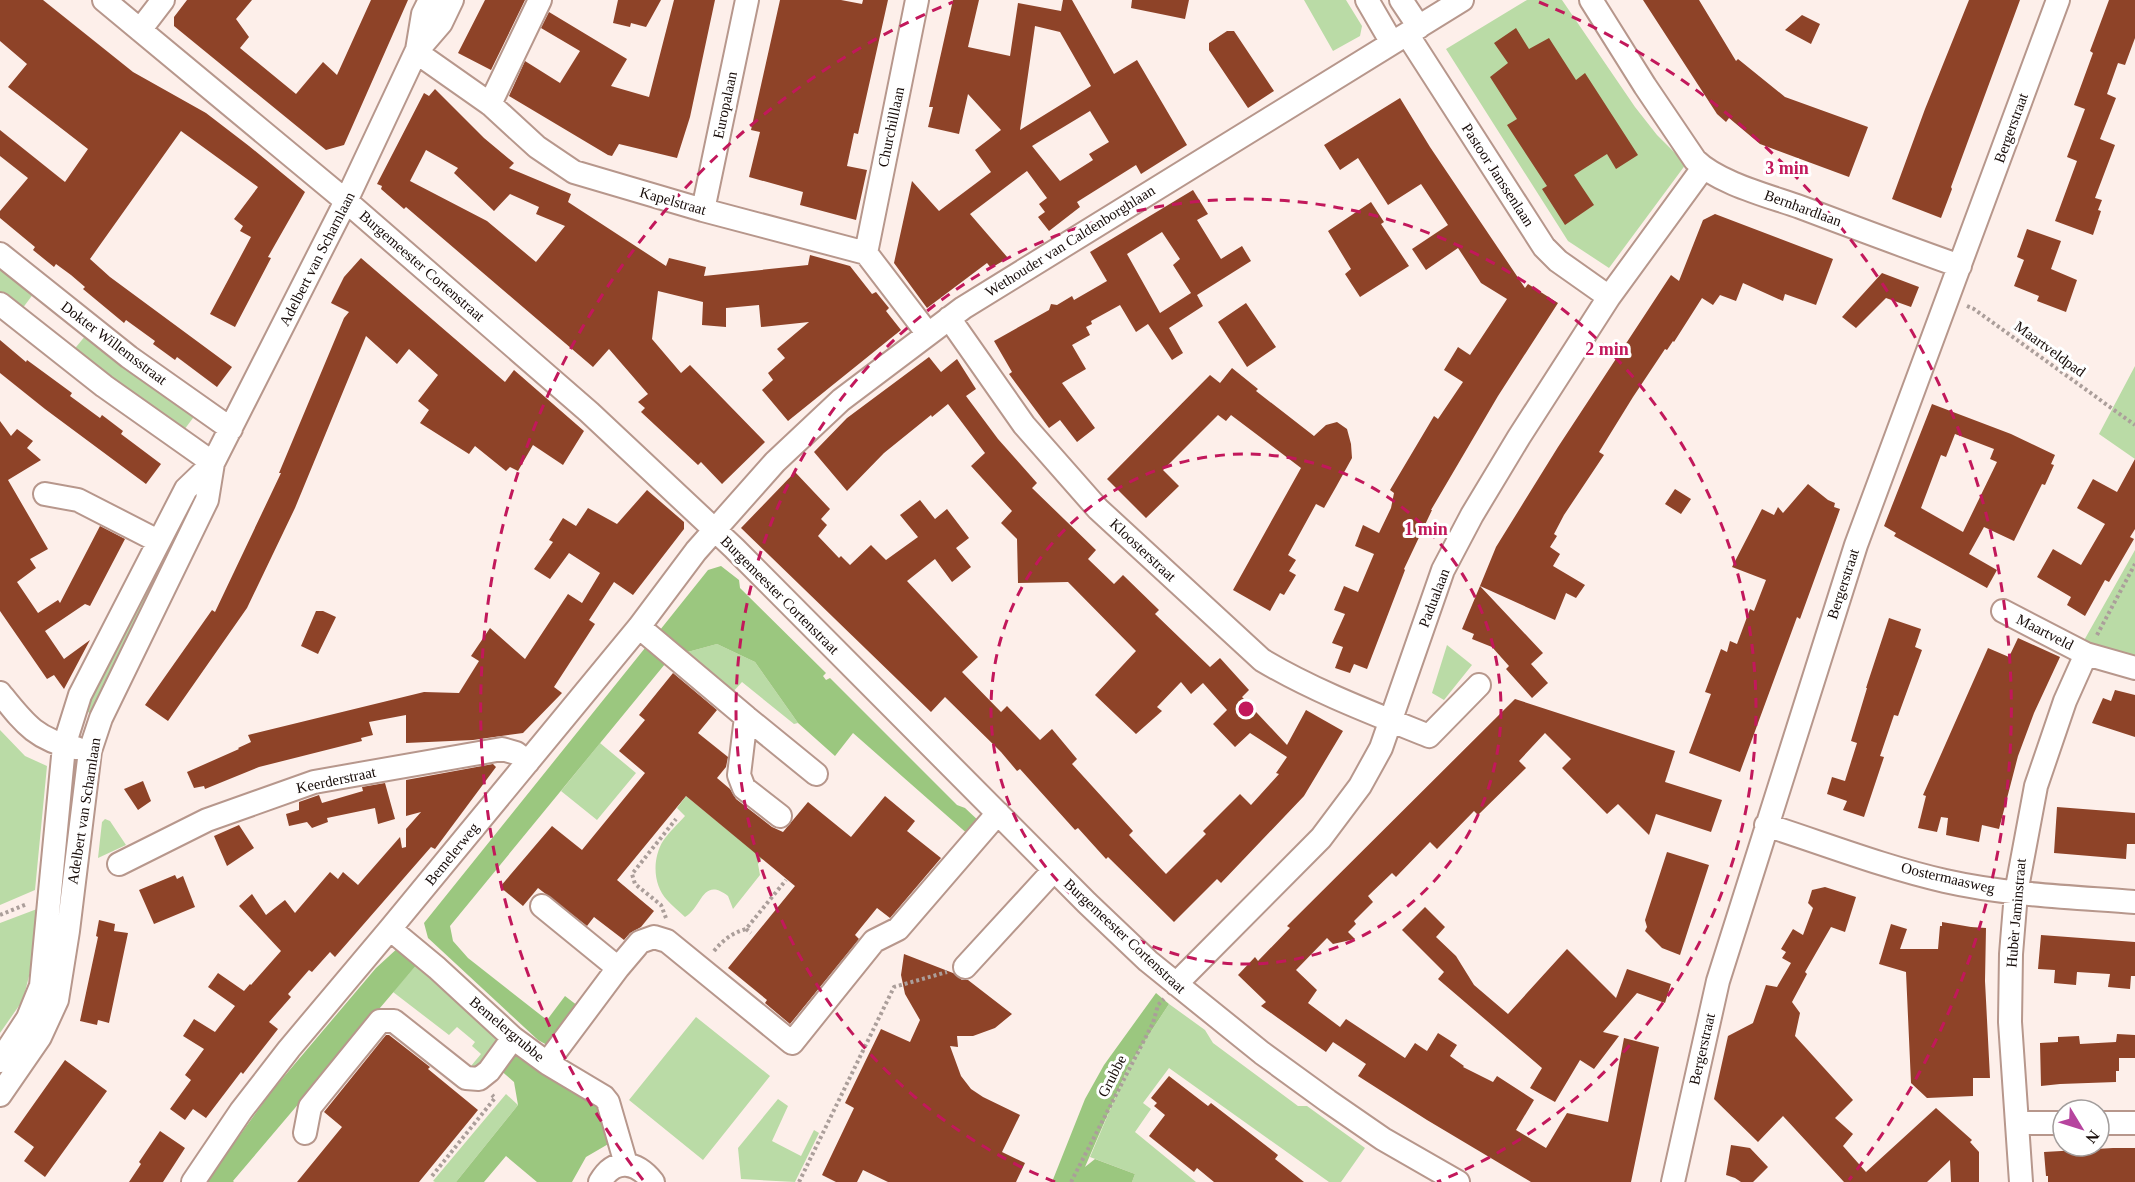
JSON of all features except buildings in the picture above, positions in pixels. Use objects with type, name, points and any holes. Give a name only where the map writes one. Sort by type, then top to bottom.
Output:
[{"type":"street","name":"Burgemeester Cortenstraat","points":[[104,0],[346,201],[589,412],[714,530],[1054,870],[1125,939],[1176,984],[1262,1053],[1328,1101],[1383,1138],[1458,1182]]},
{"type":"street","points":[[140,30],[163,0]]},
{"type":"street","name":"Adelbert van Scharnlaan","points":[[0,1061],[28,1018],[40,986],[64,746],[80,695],[186,489],[213,463],[346,201],[416,52],[423,14],[430,0]]},
{"type":"street","name":"Adelbert van Scharnlaan","points":[[416,52],[441,23],[452,0]]},
{"type":"street","points":[[490,104],[540,0]]},
{"type":"street","name":"Europalaan","points":[[703,210],[747,0]]},
{"type":"street","name":"Churchilllaan","points":[[866,253],[917,0]]},
{"type":"street","points":[[1367,0],[1406,34]]},
{"type":"street","points":[[1401,0],[1406,34]]},
{"type":"street","name":"Wethouder van Caldenborghlaan","points":[[714,530],[775,462],[841,400],[949,318],[1461,0]]},
{"type":"street","name":"Bernhardlaan","points":[[1591,0],[1645,86],[1695,160],[1703,168],[1712,174],[1751,189],[1960,266]]},
{"type":"street","name":"Bergerstraat","points":[[1673,1182],[1718,981],[1856,545],[2058,0]]},
{"type":"street","name":"Pastoor Janssenlaan","points":[[1406,34],[1545,247],[1558,261],[1609,297]]},
{"type":"street","name":"Kapelstraat","points":[[416,52],[490,104],[537,147],[574,172],[703,210],[866,253]]},
{"type":"street","name":"Padualaan","points":[[1176,984],[1334,823],[1371,768],[1381,748],[1443,570],[1472,515],[1609,297],[1703,168]]},
{"type":"street","points":[[866,253],[928,334]]},
{"type":"street","name":"Dokter Willemsstraat","points":[[0,254],[129,357],[231,429]]},
{"type":"street","points":[[0,304],[104,386],[213,463]]},
{"type":"street","name":"Kloosterstraat","points":[[949,318],[1024,425],[1098,509],[1262,660],[1288,676],[1429,736],[1479,685]]},
{"type":"street","name":"Adelbert van Scharnlaan","points":[[0,1095],[40,1037],[57,1000],[68,932],[90,751],[106,705],[207,500],[213,463]]},
{"type":"street","points":[[45,494],[78,500],[158,541]]},
{"type":"street","name":"Bemelerweg","points":[[193,1182],[241,1111],[289,1049],[639,627],[714,530]]},
{"type":"street","name":"Maartveld","points":[[2003,611],[2086,654],[2135,668]]},
{"type":"street","points":[[639,627],[816,774]]},
{"type":"street","name":"Hubèr Jaminstraat","points":[[2021,1182],[2010,1022],[2016,893],[2036,786],[2066,701],[2086,654]]},
{"type":"street","points":[[0,693],[27,726],[40,736],[64,746],[90,751]]},
{"type":"street","points":[[747,717],[739,774],[744,788],[780,816]]},
{"type":"street","name":"Keerderstraat","points":[[119,864],[207,820],[314,782],[502,749],[516,753],[528,762]]},
{"type":"street","points":[[547,1063],[640,942],[654,937],[661,939],[699,967],[792,1043],[874,941],[898,929],[998,813]]},
{"type":"street","name":"Oostermaasweg","points":[[1766,825],[1925,876],[2016,893],[2135,902]]},
{"type":"street","points":[[965,967],[1054,870]]},
{"type":"street","points":[[542,906],[618,968]]},
{"type":"street","name":"Bemelergrubbe","points":[[390,929],[437,968],[513,1038],[547,1063],[604,1097],[609,1102],[626,1164]]},
{"type":"street","points":[[305,1133],[310,1107],[380,1021],[394,1021],[466,1078],[479,1079],[489,1071],[513,1038]]},
{"type":"street","points":[[2018,1123],[2051,1123]]},
{"type":"street","points":[[2111,1123],[2135,1123]]},
{"type":"street","points":[[600,1182],[613,1168],[626,1164],[637,1167],[653,1182]]},
{"type":"path","name":"Maartveldpad","points":[[1948,299],[1974,309],[2135,425]]},
{"type":"path","name":"Maartveld","points":[[2086,654],[2135,564]]},
{"type":"path","points":[[661,939],[666,920],[661,905],[635,884],[633,874],[676,819]]},
{"type":"path","points":[[699,967],[721,943],[736,932],[746,929],[786,880]]},
{"type":"path","points":[[746,929],[751,933]]},
{"type":"path","points":[[799,1182],[894,987],[965,967]]},
{"type":"path","name":"Grubbe","points":[[1071,1182],[1153,1023],[1158,1005],[1176,984]]},
{"type":"path","points":[[432,1176],[495,1098],[482,1087],[479,1079]]},
{"type":"green space","points":[[1304,0],[1346,0],[1362,26],[1360,36],[1333,51]]},
{"type":"green space","points":[[1527,0],[1562,0],[1635,107],[1657,135],[1686,164],[1609,268],[1568,241],[1446,49]]},
{"type":"green space","points":[[0,266],[34,293],[22,309],[0,291]]},
{"type":"green space","points":[[86,335],[196,414],[181,434],[72,352]]},
{"type":"green space","points":[[2135,366],[2135,459],[2099,434]]},
{"type":"green space","points":[[203,474],[210,477],[95,715],[83,710]]},
{"type":"green space","points":[[2135,550],[2135,660],[2082,644]]},
{"type":"green space","points":[[721,566],[739,580],[740,588],[826,673],[823,676],[826,680],[830,678],[957,805],[965,808],[981,823],[970,836],[853,733],[835,756],[798,723],[755,662],[717,644],[684,653],[660,630],[708,570]]},
{"type":"green space","points":[[717,644],[755,662],[798,723],[794,724],[742,682],[731,694],[684,653]]},
{"type":"green space","points":[[1447,645],[1472,665],[1444,700],[1432,693]]},
{"type":"green space","points":[[645,648],[665,664],[450,926],[453,941],[468,958],[547,1020],[565,996],[578,1006],[547,1045],[538,1040],[428,938],[424,923]]},
{"type":"green space","points":[[0,730],[25,756],[47,766],[35,890],[0,905]]},
{"type":"green space","points":[[600,743],[636,773],[597,820],[561,791]]},
{"type":"green space","points":[[686,796],[762,858],[758,864],[760,875],[733,909],[728,896],[719,891],[707,891],[691,913],[685,917],[667,900],[659,887],[656,864],[659,848],[685,816],[677,808]]},
{"type":"green space","points":[[105,819],[110,821],[126,845],[98,858],[102,822]]},
{"type":"green space","points":[[37,909],[31,968],[23,1000],[0,1033],[0,923]]},
{"type":"green space","points":[[400,946],[419,962],[234,1182],[206,1182],[271,1092],[376,968]]},
{"type":"green space","points":[[419,962],[498,1035],[496,1049],[478,1072],[471,1066],[481,1054],[472,1046],[475,1042],[457,1027],[449,1035],[393,992]]},
{"type":"green space","points":[[1156,993],[1169,1004],[1129,1065],[1085,1167],[1095,1159],[1135,1174],[1132,1182],[1052,1182],[1085,1099],[1104,1065]]},
{"type":"green space","points":[[1169,1004],[1205,1030],[1213,1043],[1298,1106],[1307,1106],[1365,1148],[1341,1182],[1329,1182],[1169,1068],[1143,1103],[1151,1109],[1135,1132],[1196,1182],[1132,1182],[1135,1174],[1090,1157],[1129,1065]]},
{"type":"green space","points":[[696,1017],[770,1076],[703,1160],[629,1100]]},
{"type":"green space","points":[[515,1052],[601,1107],[610,1143],[586,1157],[572,1182],[537,1182],[506,1156],[484,1182],[456,1182],[518,1105],[514,1082],[498,1068]]},
{"type":"green space","points":[[506,1094],[518,1105],[456,1182],[433,1181]]},
{"type":"green space","points":[[778,1099],[788,1106],[772,1141],[801,1156],[814,1130],[819,1133],[795,1182],[741,1179],[738,1148]]}]
